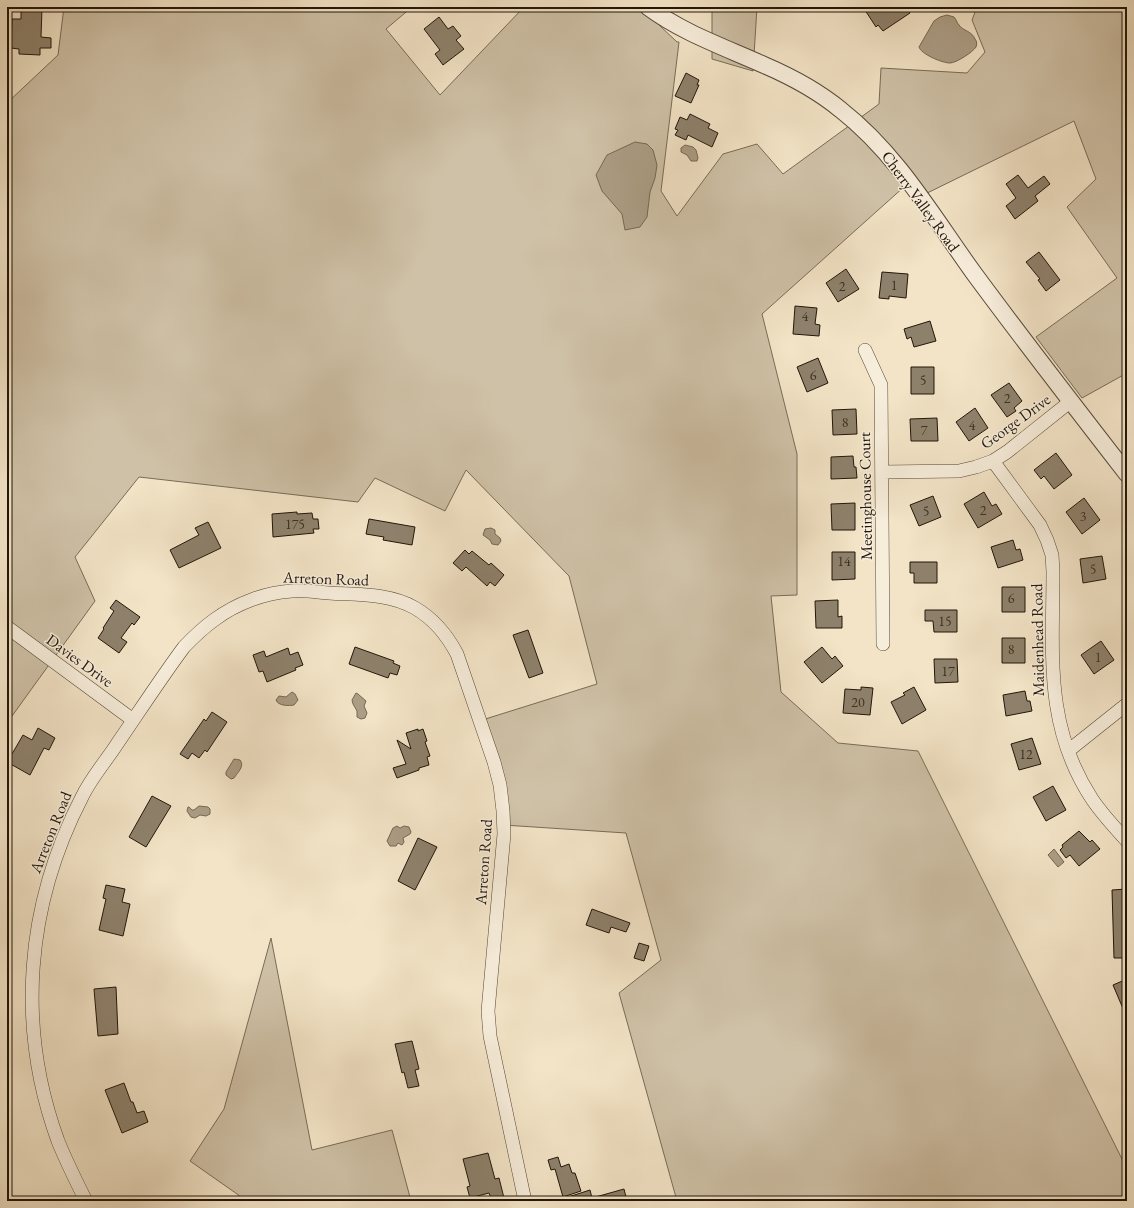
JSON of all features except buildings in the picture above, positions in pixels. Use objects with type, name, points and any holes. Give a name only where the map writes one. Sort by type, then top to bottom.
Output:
[{"type":"street","name":"Cherry Valley Road","points":[[648,7],[691,34],[764,64],[806,86],[835,105],[864,129],[904,173],[988,292],[1127,474]]},
{"type":"street","name":"Meetinghouse Court","points":[[865,350],[881,385],[884,644]]},
{"type":"street","name":"George Drive","points":[[882,472],[959,471],[993,461],[1007,452],[1072,401]]},
{"type":"street","name":"Maidenhead Road","points":[[993,461],[1040,525],[1052,555],[1052,674],[1054,699],[1059,723],[1068,751],[1078,774],[1092,798],[1127,841]]},
{"type":"street","name":"Arreton Road","points":[[86,1201],[58,1141],[42,1086],[32,1013],[32,984],[39,919],[53,862],[66,828],[83,795],[184,647],[199,631],[218,616],[234,607],[272,594],[294,591],[381,596],[399,600],[414,607],[439,626],[449,639],[457,654],[494,762],[500,784],[504,834],[488,1011],[490,1036],[525,1201]]},
{"type":"street","name":"Davies Drive","points":[[7,627],[133,720]]},
{"type":"street","points":[[1068,751],[1127,704]]},
{"type":"shaded area","points":[[64,7],[412,7],[386,29],[440,95],[524,7],[640,7],[677,42],[679,42],[661,191],[677,216],[723,154],[757,144],[783,174],[879,104],[881,68],[967,73],[985,52],[972,20],[977,7],[1127,7],[1127,373],[1082,398],[1036,337],[1117,278],[1067,207],[1096,179],[1074,121],[915,199],[905,186],[762,314],[797,454],[797,595],[771,596],[781,692],[838,743],[918,751],[1127,1169],[1127,1201],[677,1201],[619,993],[661,960],[626,833],[503,825],[479,721],[597,684],[569,576],[466,470],[445,511],[375,478],[358,502],[139,477],[75,557],[95,601],[7,723],[7,103],[58,55]]},
{"type":"shaded area","points":[[712,7],[757,7],[753,71],[712,59]]},
{"type":"shaded area","points":[[947,15],[954,17],[961,27],[974,36],[977,43],[976,47],[968,54],[950,63],[932,58],[919,47],[934,21]]},
{"type":"shaded area","points":[[635,142],[647,144],[653,150],[657,165],[655,178],[650,192],[647,217],[640,227],[625,230],[622,214],[602,191],[596,175],[607,155]]},
{"type":"shaded area","points":[[685,145],[693,147],[696,150],[698,158],[697,161],[691,161],[687,155],[681,152],[681,148]]},
{"type":"shaded area","points":[[491,528],[495,530],[495,534],[500,538],[501,541],[498,545],[492,544],[490,540],[483,535],[485,529]]},
{"type":"shaded area","points":[[292,692],[298,700],[294,705],[284,705],[277,702],[276,700],[279,696],[286,697]]},
{"type":"shaded area","points":[[356,693],[366,701],[364,706],[367,713],[365,718],[361,719],[357,717],[357,711],[352,700]]},
{"type":"shaded area","points":[[234,759],[240,760],[242,764],[234,778],[231,779],[226,775],[226,772]]},
{"type":"shaded area","points":[[199,806],[208,807],[210,809],[210,814],[206,816],[200,815],[195,818],[191,817],[187,811],[188,807],[194,810]]},
{"type":"shaded area","points":[[397,826],[400,828],[404,826],[409,827],[411,832],[410,834],[403,838],[404,842],[402,845],[398,843],[396,846],[390,846],[387,841],[393,828]]},
{"type":"shaded area","points":[[1054,849],[1064,862],[1058,867],[1048,855]]},
{"type":"shaded area","points":[[271,938],[312,1150],[392,1130],[411,1201],[247,1201],[190,1161],[224,1109]]}]
